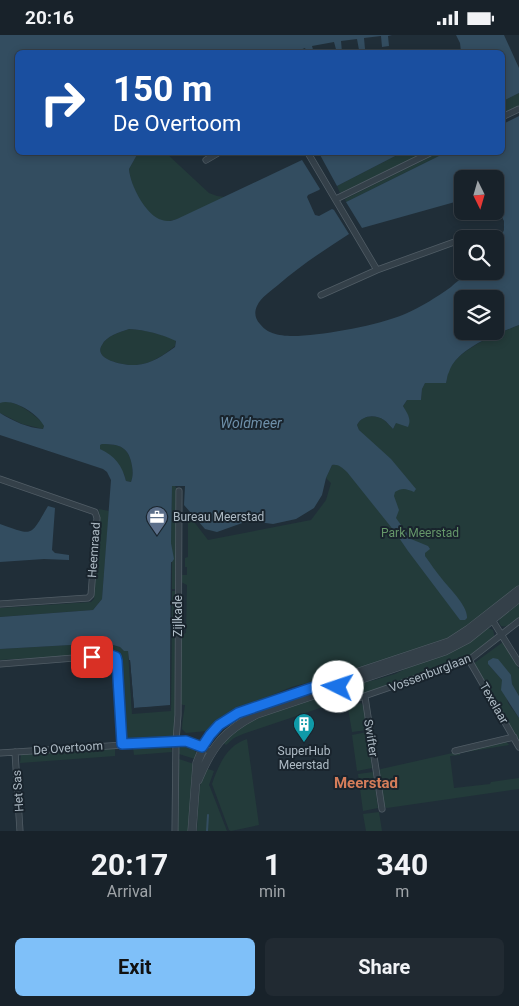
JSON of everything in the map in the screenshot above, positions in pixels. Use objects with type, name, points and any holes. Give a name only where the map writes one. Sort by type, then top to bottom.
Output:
[{"type":"street","points":[[505,116],[519,109]]},
{"type":"street","points":[[206,160],[215,155]]},
{"type":"street","points":[[309,155],[377,270]]},
{"type":"street","points":[[336,199],[426,155]]},
{"type":"street","points":[[321,295],[377,270],[454,242]]},
{"type":"street","name":"Heemraad","points":[[0,479],[95,512],[97,518],[91,595],[88,598],[0,604]]},
{"type":"street","name":"Zijlkade","points":[[176,741],[178,715],[179,491]]},
{"type":"street","name":"Vossenburglaan","points":[[490,617],[519,590]]},
{"type":"street","name":"Vossenburglaan","points":[[196,787],[204,765],[218,742],[230,729],[245,720],[449,642],[519,598]]},
{"type":"street","points":[[490,617],[519,663]]},
{"type":"street","name":"Vossenburglaan","points":[[336,684],[342,700],[341,704],[365,697],[468,660],[519,621]]},
{"type":"street","points":[[0,664],[111,655],[116,657],[122,744]]},
{"type":"street","name":"Texelaar","points":[[468,660],[519,747]]},
{"type":"street","name":"Vossenburglaan","points":[[192,831],[199,746],[219,725],[238,713],[336,684]]},
{"type":"street","name":"Swifter","points":[[365,697],[382,809]]},
{"type":"street","points":[[455,751],[514,737]]},
{"type":"street","points":[[176,741],[176,831]]},
{"type":"street","name":"De Overtoom","points":[[0,753],[176,741],[186,741],[199,746]]},
{"type":"street","points":[[199,746],[211,752]]},
{"type":"street","name":"Het Sas","points":[[15,752],[20,831]]},
{"type":"green space","points":[[519,93],[519,106],[505,113],[505,100]]},
{"type":"green space","points":[[137,155],[168,155],[209,193],[225,197],[177,219],[164,221],[157,219],[141,202],[132,182],[129,169]]},
{"type":"green space","points":[[397,155],[420,155],[340,193],[337,186]]},
{"type":"green space","points":[[434,155],[441,155],[346,202],[345,199]]},
{"type":"green space","name":"Park Meerstad","points":[[519,325],[519,586],[451,638],[323,682],[322,680],[291,687],[232,711],[219,719],[207,731],[186,733],[182,729],[185,705],[181,704],[181,635],[186,633],[187,585],[181,582],[181,575],[187,575],[185,558],[188,557],[188,514],[208,540],[311,520],[326,500],[331,483],[326,478],[332,465],[336,465],[365,436],[357,425],[362,419],[365,417],[377,417],[385,421],[393,429],[396,423],[409,418],[403,406],[407,400],[421,400],[422,389],[425,383],[446,383],[448,372],[460,356],[485,340],[504,340],[504,331]]},
{"type":"green space","points":[[129,329],[147,331],[176,340],[175,346],[152,361],[136,365],[112,361],[102,355],[100,350],[107,339]]},
{"type":"green space","points":[[3,401],[14,403],[30,412],[43,423],[43,429],[22,424],[0,413],[0,403]]},
{"type":"green space","points":[[102,444],[119,446],[126,451],[132,466],[131,482],[126,481],[124,474],[100,449]]},
{"type":"green space","points":[[172,486],[175,486],[177,489],[176,589],[172,589]]},
{"type":"green space","points":[[99,509],[109,511],[102,599],[93,610],[0,617],[0,608],[91,602],[94,599],[100,520]]},
{"type":"green space","points":[[172,591],[176,591],[175,731],[174,735],[170,738],[130,741],[125,737],[120,658],[115,653],[0,660],[0,649],[106,643],[120,647],[124,651],[128,651],[132,714],[171,711]]},
{"type":"green space","points":[[519,601],[519,617],[513,623],[501,626],[499,622],[501,616]]},
{"type":"green space","points":[[488,628],[493,630],[494,638],[458,662],[352,698],[347,695],[351,685],[395,674]]},
{"type":"green space","points":[[503,642],[519,669],[519,696],[512,684],[511,675],[488,661],[488,664],[502,680],[508,703],[519,718],[519,743],[473,664]]},
{"type":"green space","points":[[322,695],[326,706],[243,734],[234,738],[226,745],[222,742],[231,733],[253,719]]},
{"type":"green space","points":[[361,703],[367,730],[352,732],[348,708]]},
{"type":"green space","points":[[367,732],[372,768],[357,771],[352,735]]},
{"type":"green space","points":[[247,739],[259,825],[231,831],[212,784],[224,757],[234,746]]},
{"type":"green space","points":[[506,741],[509,745],[450,756],[454,788],[490,784],[491,782],[519,778],[519,789],[384,807],[378,771],[381,769]]},
{"type":"green space","points":[[170,744],[172,752],[134,755],[133,747]]},
{"type":"green space","points":[[185,744],[194,749],[196,753],[195,759],[179,754],[180,747]]},
{"type":"green space","points":[[115,748],[115,756],[20,763],[21,754]]},
{"type":"green space","points":[[179,759],[194,764],[189,831],[178,831]]},
{"type":"green space","points":[[205,768],[214,771],[209,785],[227,831],[197,831],[199,790]]},
{"type":"green space","points":[[373,772],[378,808],[363,811],[358,774]]},
{"type":"green space","points":[[379,812],[382,831],[366,831],[363,814]]},
{"type":"water","name":"Woldmeer","points":[[0,35],[392,35],[388,36],[389,46],[382,47],[381,36],[364,38],[365,49],[359,50],[357,39],[341,41],[342,50],[336,50],[334,42],[312,46],[313,50],[306,50],[305,48],[300,50],[15,50],[15,155],[137,155],[129,169],[132,183],[150,213],[162,220],[170,221],[177,219],[302,160],[320,189],[307,197],[315,215],[319,216],[332,209],[334,210],[349,234],[295,271],[266,294],[259,303],[255,313],[258,322],[268,331],[282,335],[298,336],[367,326],[411,311],[429,302],[460,280],[504,280],[504,170],[454,170],[454,202],[362,228],[346,202],[441,155],[505,155],[505,123],[519,116],[519,325],[504,331],[504,290],[454,290],[454,340],[485,340],[469,349],[453,363],[446,383],[425,383],[422,389],[421,400],[407,400],[403,406],[409,419],[408,427],[396,423],[393,429],[384,420],[373,416],[365,417],[357,425],[359,430],[391,459],[416,489],[414,492],[400,489],[395,492],[394,496],[399,510],[396,518],[411,539],[428,546],[430,549],[425,553],[425,556],[461,603],[466,613],[467,618],[465,620],[460,620],[395,532],[347,472],[339,466],[332,465],[326,478],[322,495],[314,508],[296,519],[273,524],[245,522],[217,532],[205,529],[184,505],[185,486],[172,486],[171,543],[174,559],[171,563],[170,706],[134,708],[128,651],[124,651],[120,647],[106,643],[0,649],[0,617],[93,610],[102,599],[111,480],[103,469],[0,435],[0,413],[26,426],[43,429],[44,426],[41,421],[31,412],[12,403],[0,403]],"holes":[[[129,329],[141,330],[176,341],[175,347],[157,359],[142,364],[125,364],[112,361],[102,355],[100,350],[107,339]],[[102,444],[123,448],[129,455],[133,474],[131,482],[126,481],[117,462],[100,449]]]},
{"type":"water","points":[[456,35],[504,35],[519,68],[519,93],[505,100],[505,50],[461,50]]},
{"type":"water","points":[[320,155],[397,155],[337,186]]},
{"type":"water","points":[[48,506],[55,508],[52,550],[55,553],[69,555],[69,560],[44,559],[0,562],[0,524],[19,531],[30,531],[38,524]]},
{"type":"water","points":[[493,658],[498,659],[511,675],[512,684],[519,696],[519,718],[501,690],[502,680],[488,664],[488,661]]},
{"type":"pier","points":[[171,562],[171,708],[132,710],[129,660],[134,708],[170,705]]},
{"type":"waterway","points":[[207,831],[208,815]]},
{"type":"place","name":"Bureau Meerstad","points":[[157,536]]},
{"type":"place","name":"SuperHub Meerstad","points":[[304,743]]},
{"type":"district","name":"Meerstad","points":[[366,783]]},
{"type":"route","points":[[92,657],[111,655],[116,657],[122,744],[186,741],[202,747],[219,725],[238,713],[335,680],[338,687]]}]
